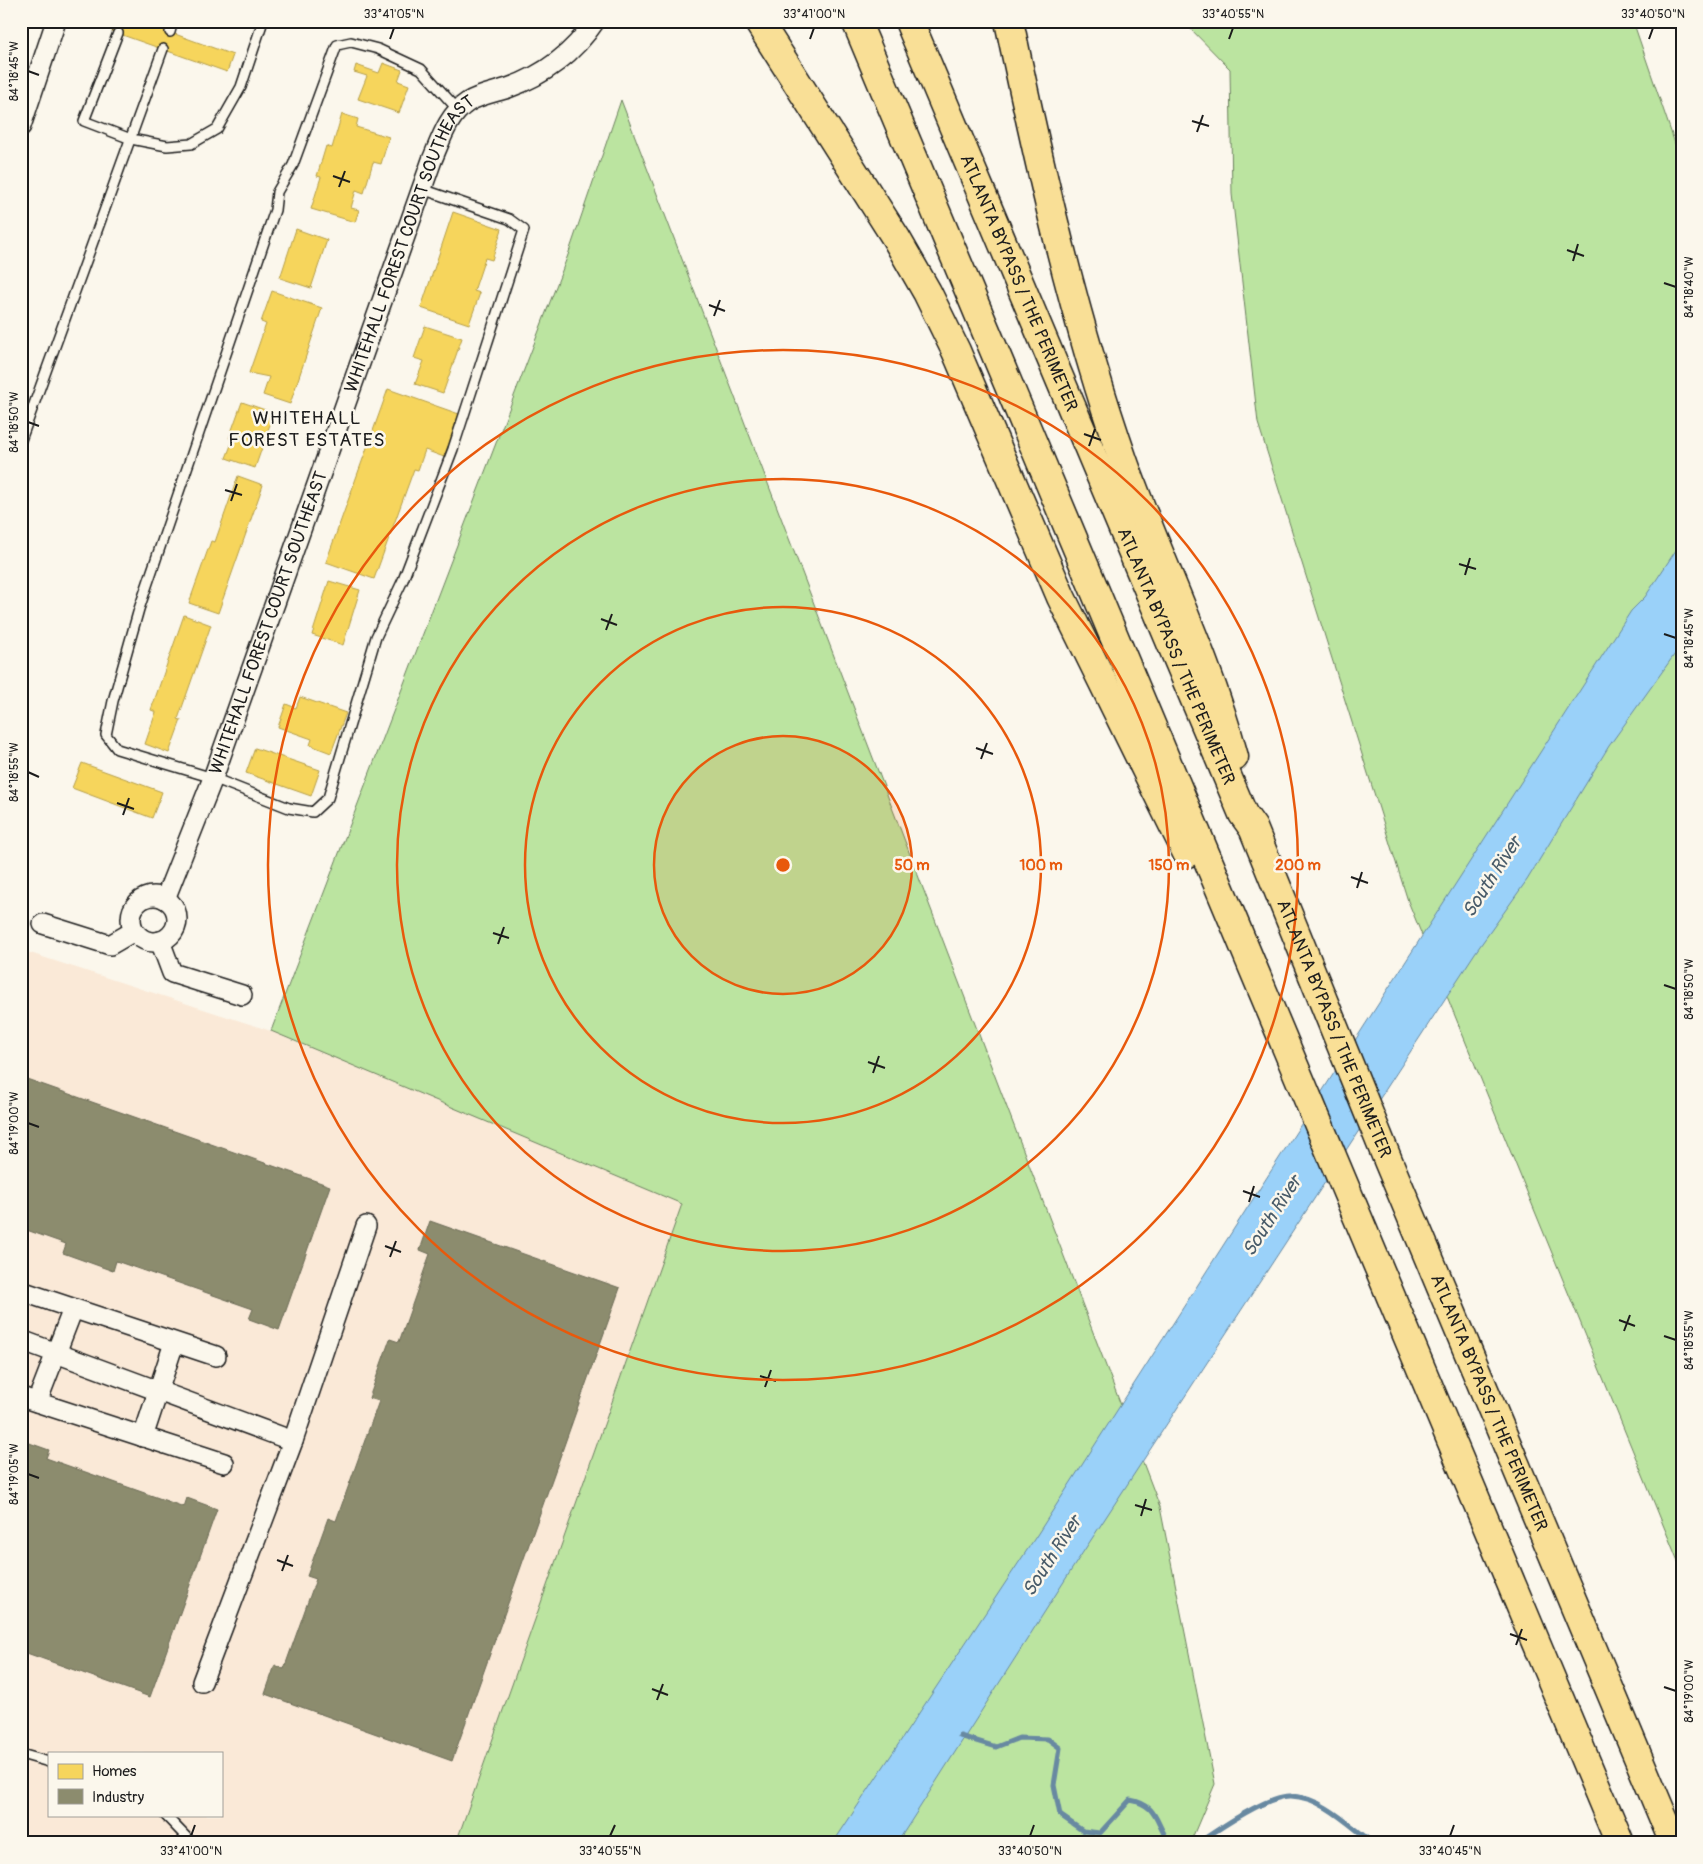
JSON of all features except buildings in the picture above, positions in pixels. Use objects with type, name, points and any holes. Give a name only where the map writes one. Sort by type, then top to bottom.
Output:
[{"type":"highway","points":[[758,21],[896,238],[927,292],[956,351],[1061,597],[1297,1074]]},
{"type":"highway","points":[[856,21],[1355,1215],[1620,1843]]},
{"type":"highway","name":"ATLANTA BYPASS / THE PERIMETER","points":[[909,21],[1243,814],[1253,828],[1389,1163],[1674,1843]]},
{"type":"highway","points":[[1009,21],[1064,266],[1102,393],[1138,502],[1221,706],[1253,828]]},
{"type":"street","points":[[21,126],[56,21]]},
{"type":"street","name":"WHITEHALL FOREST COURT SOUTHEAST","points":[[165,899],[213,778],[422,189],[448,122],[468,102],[522,83],[554,66],[582,40],[595,21]]},
{"type":"street","points":[[150,896],[165,899],[175,910],[176,925],[167,938],[160,941],[145,941],[134,931],[131,916],[137,903],[150,896]]},
{"type":"street","points":[[43,924],[110,945],[134,931]]},
{"type":"street","points":[[160,941],[172,973],[242,996]]},
{"type":"street","points":[[202,1682],[293,1441],[366,1226]]},
{"type":"street","points":[[21,1291],[216,1356]]},
{"type":"street","points":[[72,1308],[55,1353],[29,1399],[224,1463]]},
{"type":"street","points":[[21,1340],[293,1441]]},
{"type":"street","points":[[143,1437],[174,1343]]},
{"type":"lane","points":[[170,32],[174,21]]},
{"type":"lane","points":[[118,33],[84,121],[131,140],[167,146],[191,144],[217,129],[241,87],[263,21]]},
{"type":"lane","points":[[422,189],[509,219],[524,230],[452,449],[403,580],[376,637],[328,798],[313,812],[289,808],[213,778],[117,749],[106,736],[113,701],[139,609],[275,210],[277,192],[293,165],[337,45],[351,42],[378,49],[421,69],[460,111]]},
{"type":"lane","points":[[21,440],[163,49]]},
{"type":"lane","points":[[21,1754],[48,1762]]},
{"type":"lane","points":[[166,1816],[192,1843]]},
{"type":"shaded area","points":[[21,950],[271,1031],[682,1204],[456,1843],[21,1843]]},
{"type":"green space","points":[[1183,21],[1633,21],[1682,164],[1682,1571],[1408,901],[1258,423],[1232,194],[1230,69]]},
{"type":"green space","points":[[621,100],[1160,1507],[1215,1784],[1190,1843],[456,1843],[682,1204],[271,1031],[568,255]]},
{"type":"water","name":"South River","points":[[1682,541],[1682,644],[1609,746],[1527,880],[1475,953],[1072,1569],[897,1843],[833,1843],[1037,1535],[1631,611],[1645,597]]},
{"type":"waterway","points":[[960,1736],[996,1747],[1019,1738],[1048,1739],[1060,1748],[1054,1785],[1060,1815],[1083,1831],[1100,1833],[1130,1800],[1146,1806],[1151,1811],[1170,1843]]},
{"type":"waterway","points":[[1198,1843],[1257,1807],[1281,1797],[1291,1796],[1314,1801],[1335,1813],[1373,1843]]},
{"type":"district","name":"WHITEHALL FOREST ESTATES","points":[[307,429]]}]
